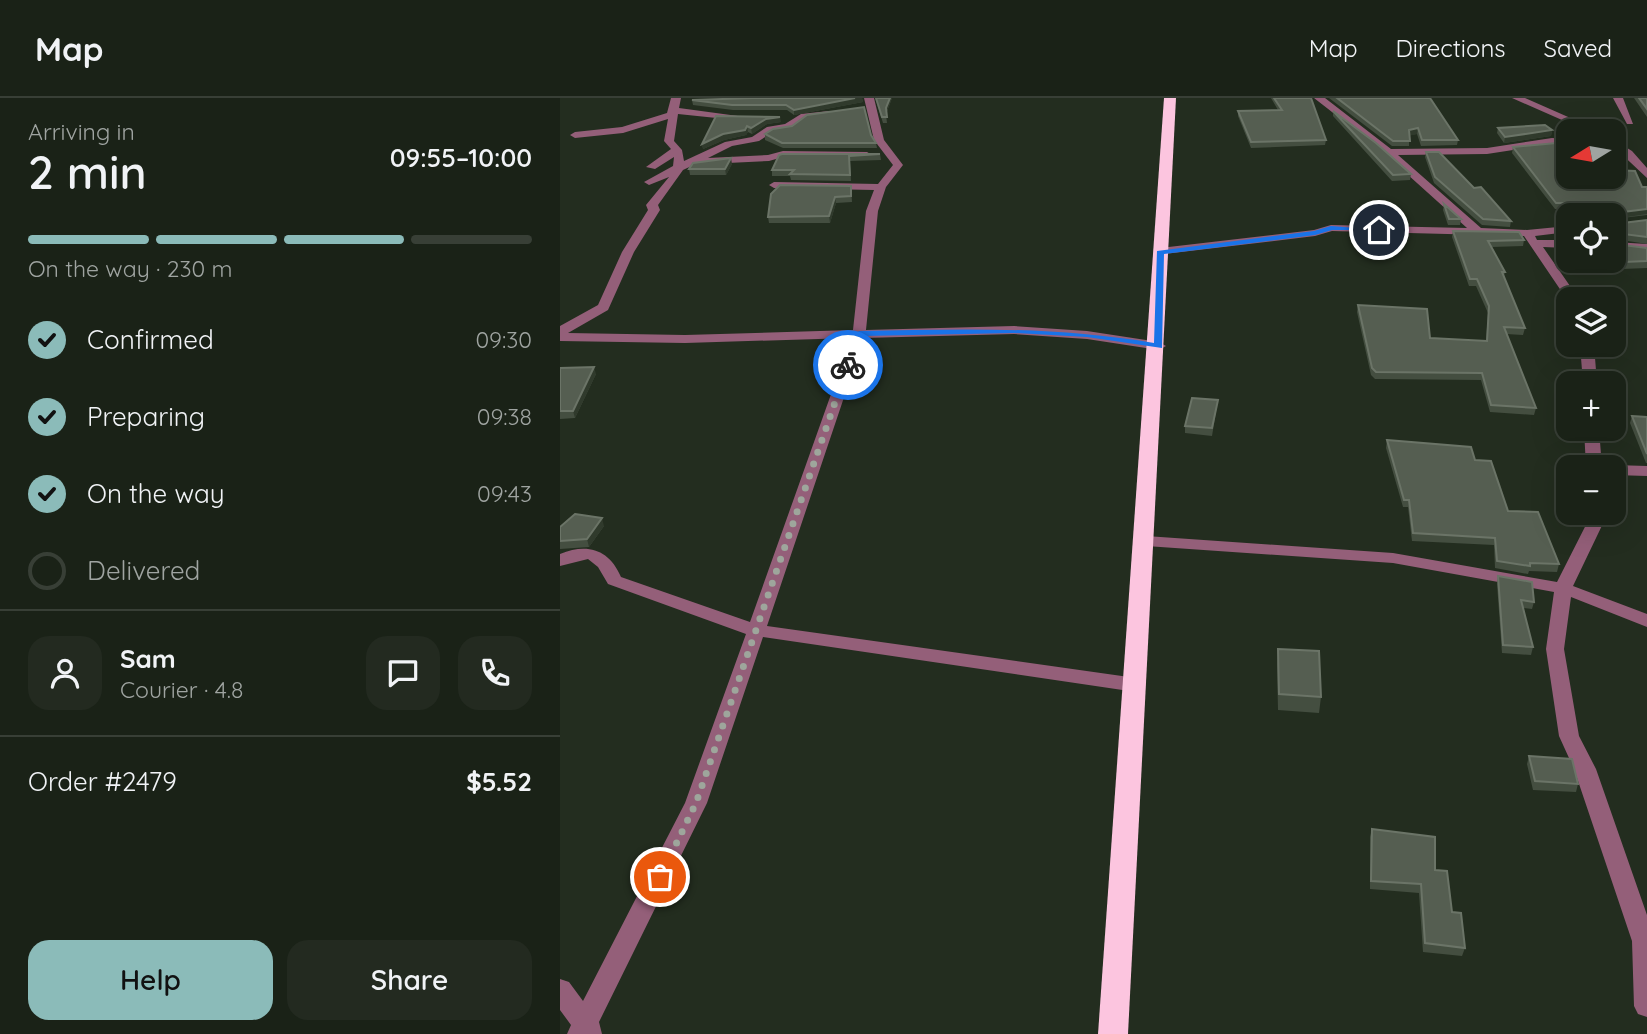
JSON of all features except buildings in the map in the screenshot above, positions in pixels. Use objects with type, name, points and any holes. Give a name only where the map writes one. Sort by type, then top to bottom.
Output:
[{"type":"highway","points":[[1113,1034],[1159,346],[1160,252],[1170,98]]},
{"type":"street","points":[[560,335],[603,307],[628,252],[654,210],[652,205],[679,167],[677,150],[668,141],[676,98]]},
{"type":"street","points":[[1319,98],[1388,152],[1479,233]]},
{"type":"street","points":[[1517,98],[1570,119]]},
{"type":"street","points":[[1618,98],[1630,122]]},
{"type":"street","points":[[587,1031],[696,803],[859,334],[872,211],[881,187],[898,165],[879,140],[865,104]]},
{"type":"street","points":[[575,135],[624,130],[682,110],[750,119],[761,118]]},
{"type":"street","points":[[773,116],[804,116],[843,111]]},
{"type":"street","points":[[649,182],[729,144],[755,139],[770,129],[788,127],[804,116]]},
{"type":"street","points":[[755,139],[774,154],[889,154]]},
{"type":"street","points":[[1388,152],[1487,151],[1556,141]]},
{"type":"street","points":[[651,167],[677,150]]},
{"type":"street","points":[[1626,152],[1647,175]]},
{"type":"street","points":[[693,161],[769,158],[783,154]]},
{"type":"street","points":[[774,185],[881,187]]},
{"type":"street","points":[[1160,252],[1315,233],[1331,228],[1479,233],[1556,242]]},
{"type":"street","points":[[1530,238],[1556,232]]},
{"type":"street","points":[[1530,238],[1565,287]]},
{"type":"street","points":[[1626,247],[1647,248]]},
{"type":"street","points":[[560,335],[685,339],[1014,330],[1087,335],[1159,346]]},
{"type":"street","points":[[1626,470],[1647,471]]},
{"type":"street","points":[[1594,525],[1563,588],[1555,649],[1569,736],[1585,769],[1646,941],[1647,1006]]},
{"type":"street","points":[[1146,541],[1393,558],[1563,588],[1647,621]]},
{"type":"street","points":[[560,561],[576,551],[589,553],[608,564],[614,580],[754,630],[1136,685]]},
{"type":"street","points":[[560,990],[587,1031]]},
{"type":"way so far","points":[[660,877],[696,803],[848,365]]},
{"type":"route","points":[[848,365],[859,334],[1014,330],[1087,335],[1159,346],[1160,252],[1315,233],[1331,228],[1379,230]]}]
